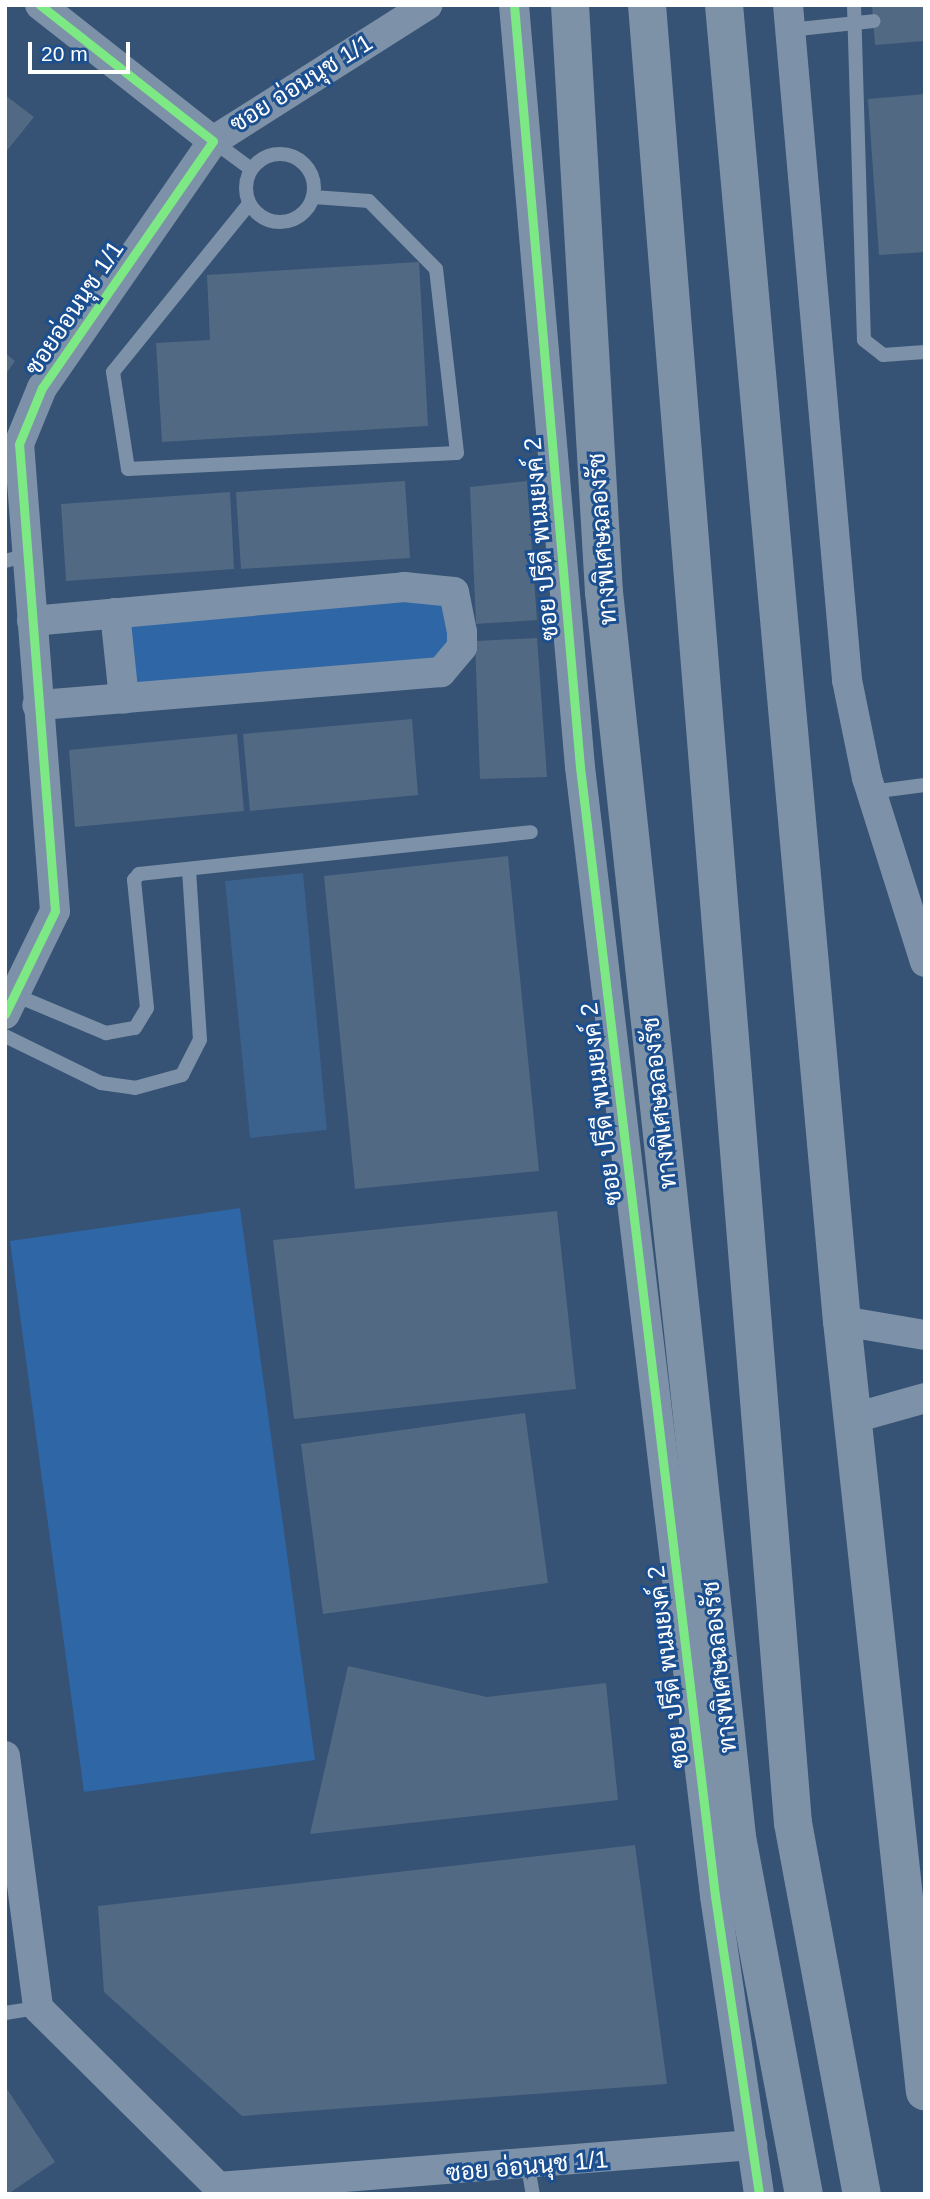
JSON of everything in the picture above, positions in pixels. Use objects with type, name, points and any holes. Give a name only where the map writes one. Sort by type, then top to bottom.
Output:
[{"type":"highway","name":"ทางพิเศษฉลองรัช","points":[[570,5],[604,592],[729,1768],[804,2194]]},
{"type":"highway","points":[[648,5],[793,1823],[862,2194]]},
{"type":"highway","points":[[724,5],[842,1321],[925,2092]]},
{"type":"street","points":[[40,5],[212,141]]},
{"type":"street","name":"ซอย อ่อนนุช 1/1","points":[[212,141],[427,5]]},
{"type":"street","name":"ซอย ปรีดี พนมยงค์ 2","points":[[514,5],[580,767],[715,1896],[759,2194]]},
{"type":"street","points":[[788,17],[847,680],[871,792],[925,962]]},
{"type":"street","name":"ซอยอ่อนนุช 1/1","points":[[10,1005],[55,911],[32,621],[16,558],[12,447],[42,388],[212,141]]},
{"type":"street","points":[[32,621],[404,587],[442,589],[460,599],[462,647],[442,672],[37,705]]},
{"type":"street","points":[[116,613],[124,699]]},
{"type":"street","points":[[842,1321],[925,1335]]},
{"type":"street","points":[[854,1419],[925,1398]]},
{"type":"street","points":[[5,1756],[38,2008]]},
{"type":"street","name":"ซอย อ่อนนุช 1/1","points":[[38,2008],[218,2190],[530,2180],[752,2145]]},
{"type":"lane","points":[[854,5],[864,340],[883,355],[925,352]]},
{"type":"lane","points":[[788,17],[854,24],[874,21]]},
{"type":"lane","points":[[212,141],[251,169]]},
{"type":"lane","points":[[249,204],[267,220],[290,221],[313,197],[312,175],[299,159],[278,153],[251,169]]},
{"type":"lane","points":[[251,169],[249,204],[113,372],[128,469],[457,453],[436,269],[369,201],[313,197]]},
{"type":"lane","points":[[871,792],[925,785]]},
{"type":"lane","points":[[10,1005],[106,1033],[135,1028],[147,1008],[134,880],[189,869],[531,832]]},
{"type":"lane","points":[[5,1036],[101,1083],[135,1088],[182,1075],[200,1040],[189,869]]},
{"type":"lane","points":[[5,2013],[38,2008]]},
{"type":"shaded area","points":[[426,596],[442,604],[451,641],[433,658],[133,687],[123,622]]},
{"type":"shaded area","points":[[303,873],[327,1130],[250,1138],[225,881]]},
{"type":"shaded area","points":[[240,1208],[315,1760],[84,1792],[10,1241]]},
{"type":"building","points":[[872,5],[925,5],[925,41],[875,45]]},
{"type":"building","points":[[925,94],[925,252],[879,255],[868,99]]},
{"type":"building","points":[[5,95],[34,117],[5,153]]},
{"type":"building","points":[[419,262],[428,426],[162,442],[156,343],[210,340],[207,275]]},
{"type":"building","points":[[5,353],[15,361],[5,375]]},
{"type":"building","points":[[405,481],[410,558],[241,569],[236,492]]},
{"type":"building","points":[[527,481],[537,620],[476,624],[470,487]]},
{"type":"building","points":[[230,492],[234,569],[66,581],[61,504]]},
{"type":"building","points":[[537,638],[547,777],[480,779],[475,641]]},
{"type":"building","points":[[412,719],[418,795],[250,811],[243,734]]},
{"type":"building","points":[[237,734],[244,811],[75,827],[69,750]]},
{"type":"building","points":[[508,856],[539,1171],[355,1189],[324,876]]},
{"type":"building","points":[[557,1211],[576,1389],[294,1419],[273,1240]]},
{"type":"building","points":[[525,1413],[548,1583],[323,1614],[301,1444]]},
{"type":"building","points":[[348,1666],[487,1697],[606,1683],[618,1800],[310,1834]]},
{"type":"building","points":[[635,1845],[667,2084],[242,2116],[104,1992],[98,1906]]},
{"type":"building","points":[[5,2086],[55,2162],[8,2194],[5,2194]]},
{"type":"cycle path","points":[[5,1014],[55,911],[19,444],[42,388],[213,141],[40,5]]},
{"type":"cycle path","points":[[514,5],[580,767],[715,1896],[759,2194]]}]
